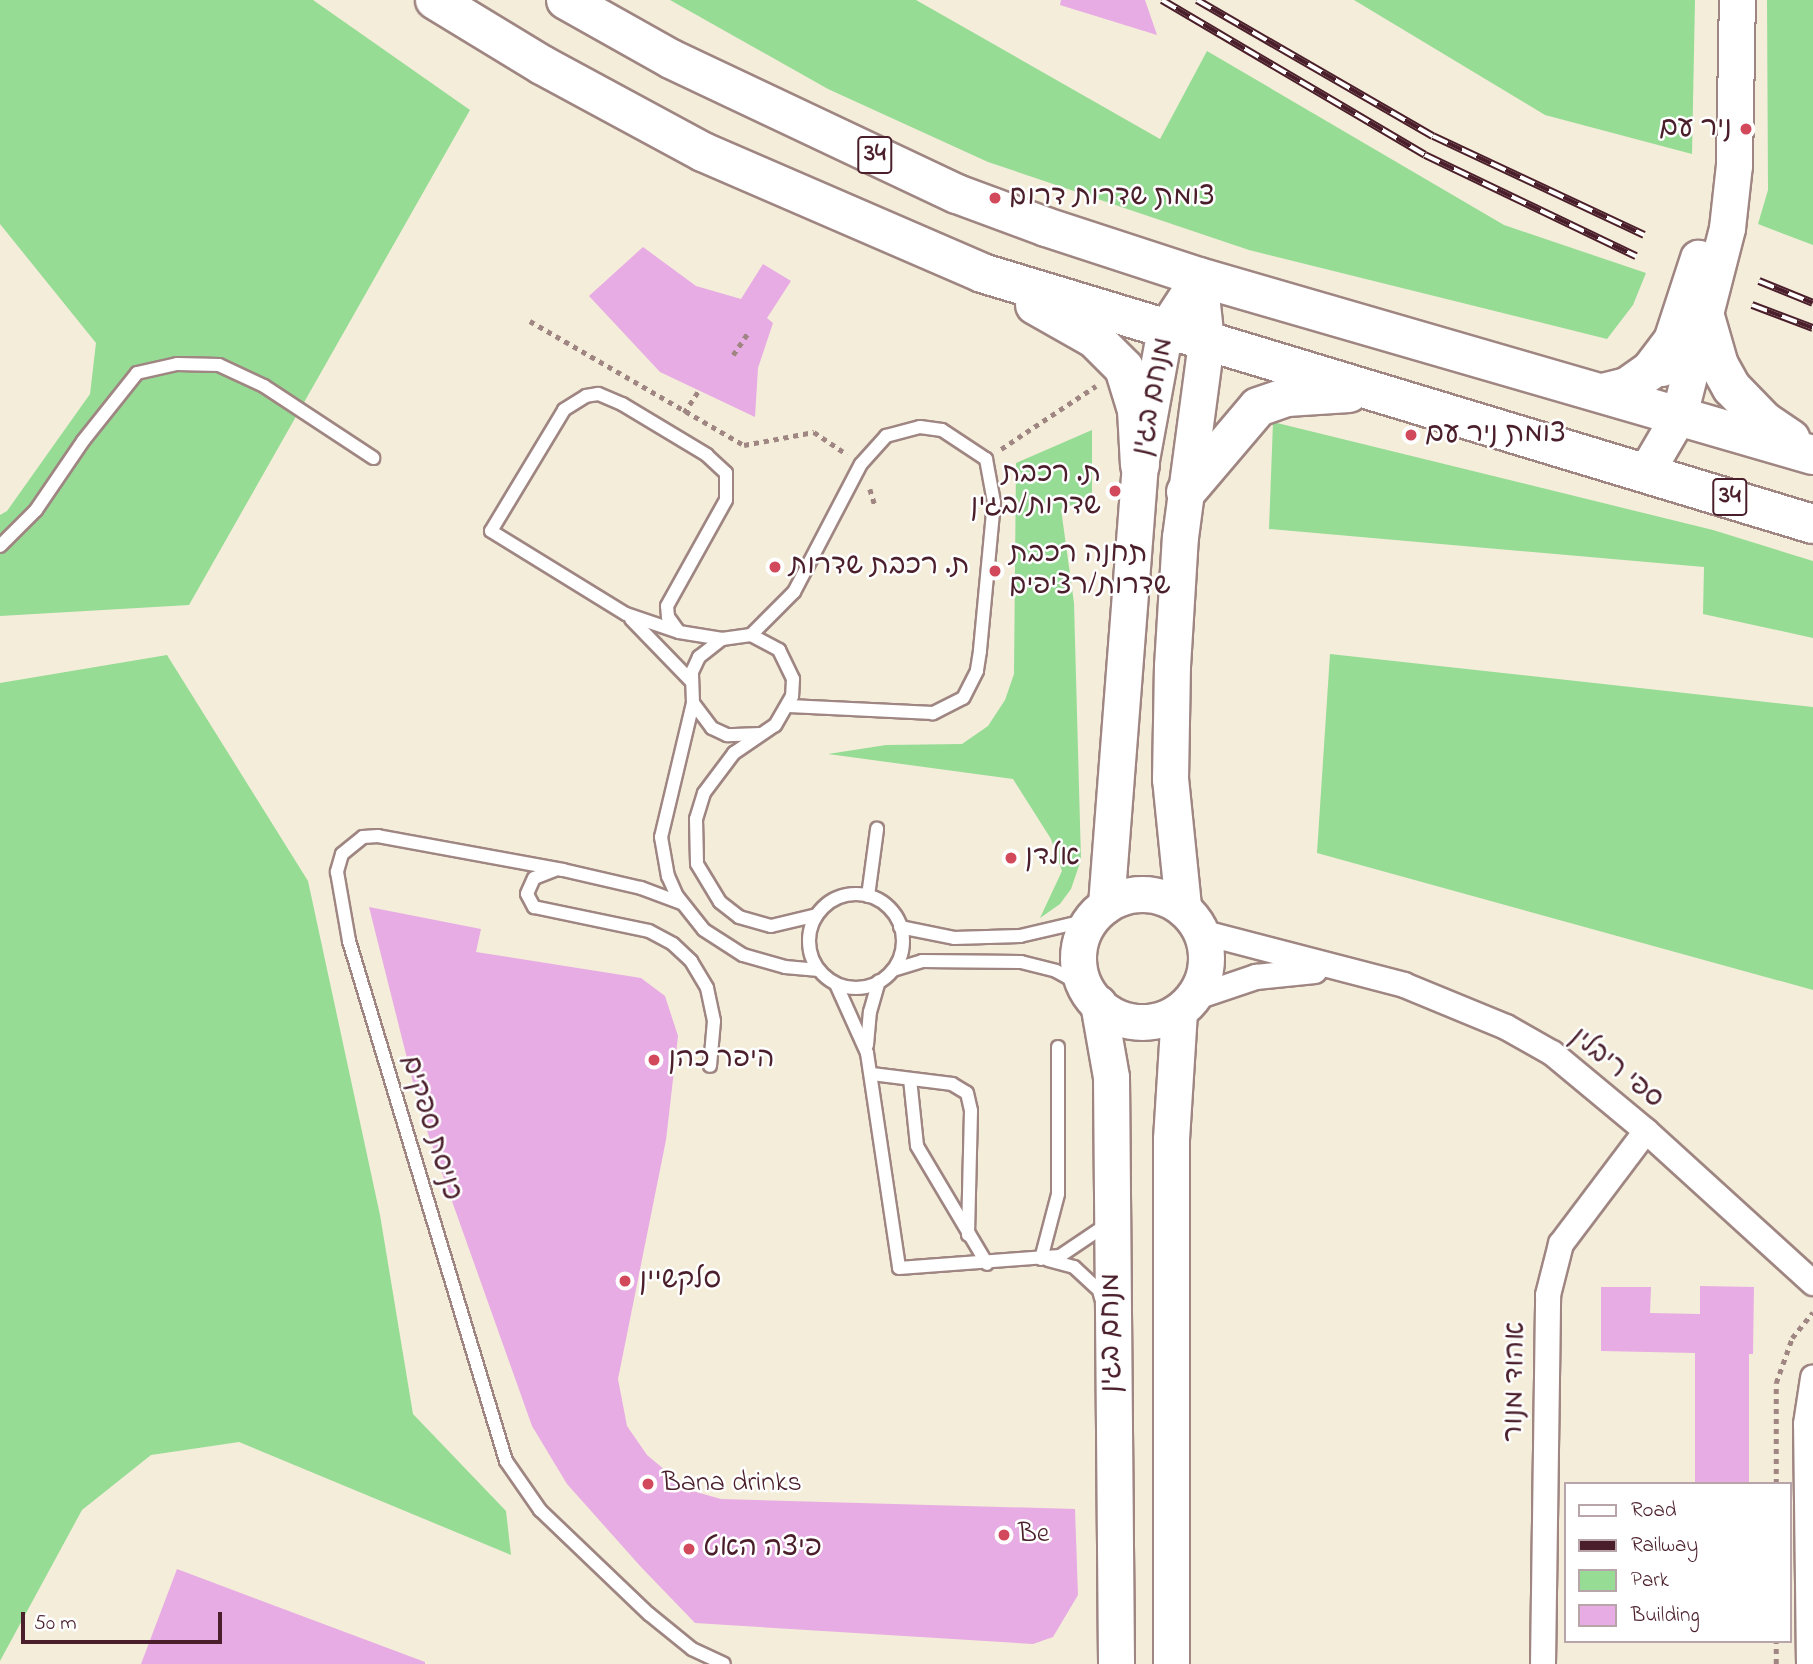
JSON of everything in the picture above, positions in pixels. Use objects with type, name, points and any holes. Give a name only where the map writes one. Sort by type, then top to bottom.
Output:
[{"type":"highway","name":"34","points":[[435,0],[542,65],[703,152],[982,273],[1376,392],[1647,470],[1813,524]]},
{"type":"highway","name":"34","points":[[566,0],[671,59],[957,194],[1199,277],[1813,454]]},
{"type":"highway","points":[[982,273],[1095,339],[1124,368],[1137,410],[1140,465]]},
{"type":"highway","points":[[1706,320],[1719,365],[1732,388],[1764,421],[1813,454]]},
{"type":"highway","points":[[1603,393],[1627,387],[1651,370],[1674,340]]},
{"type":"highway","points":[[1186,492],[1258,407],[1287,397],[1376,392]]},
{"type":"main road","points":[[1664,410],[1706,320],[1732,195],[1737,0]]},
{"type":"main road","points":[[1647,470],[1664,410],[1674,340],[1724,172],[1735,91]]},
{"type":"main road","name":"מנחם בגין","points":[[1098,912],[1140,465],[1165,329],[1199,277]]},
{"type":"main road","name":"מנחם בגין","points":[[1192,919],[1170,779],[1174,607],[1206,341],[1199,277]]},
{"type":"main road","points":[[1147,894],[1192,919],[1206,962],[1185,1005],[1162,1019],[1133,1021],[1111,1014],[1090,995],[1078,958],[1098,912],[1126,895],[1147,894]]},
{"type":"main road","name":"מנחם בגין","points":[[1090,995],[1111,1077],[1110,1656]]},
{"type":"main road","name":"מנחם בגין","points":[[1171,1664],[1171,1139],[1185,1005]]},
{"type":"street","name":"ספי ריבלין","points":[[1192,919],[1340,969],[1404,985],[1506,1027],[1552,1054],[1646,1131],[1813,1283]]},
{"type":"street","name":"ספי ריבלין","points":[[1185,1005],[1256,977],[1340,969]]},
{"type":"street","name":"אהוד מנור","points":[[1542,1664],[1548,1295],[1561,1244],[1646,1131]]},
{"type":"street","points":[[1810,1664],[1806,1423],[1813,1378]]},
{"type":"lane","points":[[0,546],[36,510],[83,441],[137,373],[177,364],[219,365],[264,386],[373,458]]},
{"type":"lane","points":[[679,632],[668,617],[667,606],[718,517],[729,485],[718,463],[611,398],[598,394],[574,401],[564,410],[491,531],[626,614],[679,632],[722,639],[751,635],[773,645],[788,664],[793,679],[789,706],[775,725],[717,771],[704,793],[696,818],[697,864],[720,902],[755,924],[785,925],[817,915],[842,897],[868,896],[889,908],[900,927],[902,947],[892,970],[880,981],[859,988],[836,984]]},
{"type":"lane","points":[[751,635],[794,592],[861,464],[886,436],[920,427],[957,436],[986,459],[995,502],[977,671],[963,698],[933,713],[855,706],[789,706]]},
{"type":"lane","points":[[626,614],[691,681]]},
{"type":"lane","points":[[722,639],[699,657],[691,681],[693,703],[662,837],[668,876],[681,903],[704,930],[743,956],[785,967],[819,970]]},
{"type":"lane","points":[[693,703],[712,728],[727,736],[761,734]]},
{"type":"lane","points":[[868,896],[877,829]]},
{"type":"lane","name":"כניסת ספקים","points":[[681,903],[642,888],[563,870],[378,836],[363,837],[342,854],[337,872],[349,941],[506,1461],[541,1510],[649,1614],[692,1649],[724,1664]]},
{"type":"lane","points":[[563,870],[534,878],[527,894],[534,906],[649,931],[673,944],[691,961],[707,988],[714,1021],[710,1066]]},
{"type":"lane","points":[[900,927],[954,938],[1020,936],[1098,912]]},
{"type":"lane","points":[[817,915],[809,944],[819,970],[836,984],[867,1052],[899,1268],[987,1264],[1059,1256],[1106,1226],[1112,1212]]},
{"type":"lane","points":[[892,970],[922,961],[1021,962],[1056,971],[1090,995]]},
{"type":"lane","points":[[867,1052],[870,1012],[880,981]]},
{"type":"lane","points":[[1041,1259],[1058,1194],[1058,1047]]},
{"type":"lane","points":[[872,1074],[952,1084],[967,1093],[971,1111],[968,1235]]},
{"type":"lane","points":[[910,1079],[916,1146],[987,1264]]},
{"type":"lane","points":[[1041,1259],[1074,1267],[1099,1290],[1111,1334]]},
{"type":"path","points":[[530,321],[744,445],[814,432],[861,464]]},
{"type":"path","points":[[733,355],[748,333]]},
{"type":"path","points":[[986,459],[1124,368]]},
{"type":"path","points":[[671,434],[699,390]]},
{"type":"path","points":[[1776,1643],[1776,1664]]},
{"type":"green space","points":[[0,0],[313,0],[470,110],[189,605],[0,616],[0,515],[7,511],[90,394],[96,343],[0,224]]},
{"type":"green space","points":[[670,0],[916,0],[1160,139],[1207,51],[1504,225],[1646,273],[1633,305],[1607,339],[1249,250],[988,162],[828,89]]},
{"type":"green space","points":[[1354,0],[1695,0],[1692,154],[1545,115]]},
{"type":"green space","points":[[1767,0],[1813,0],[1813,245],[1758,224],[1768,190]]},
{"type":"green space","points":[[1273,422],[1713,530],[1813,561],[1813,638],[1703,614],[1704,567],[1269,529]]},
{"type":"green space","points":[[1092,430],[1092,498],[1061,509],[1074,603],[1081,860],[1071,889],[1060,904],[1040,918],[1062,871],[1051,839],[1013,779],[828,754],[886,745],[962,744],[988,726],[1005,700],[1014,674],[1016,463]]},
{"type":"green space","points":[[1330,654],[1813,707],[1813,990],[1317,853]]},
{"type":"green space","points":[[167,655],[308,881],[380,1215],[413,1414],[506,1511],[511,1555],[239,1442],[151,1455],[82,1510],[0,1661],[0,683]]},
{"type":"building","points":[[1061,0],[1145,0],[1157,35],[1060,5]]},
{"type":"building","points":[[643,247],[696,286],[741,299],[763,264],[791,281],[767,318],[773,323],[758,368],[755,417],[660,372],[589,296]]},
{"type":"building","points":[[369,907],[481,929],[476,952],[641,978],[665,996],[678,1036],[666,1140],[618,1379],[627,1426],[647,1455],[689,1490],[721,1499],[1075,1509],[1078,1595],[1053,1637],[1033,1644],[695,1623],[641,1567],[567,1484],[532,1426],[421,1114]]},
{"type":"building","points":[[1700,1286],[1754,1287],[1753,1354],[1749,1354],[1749,1482],[1695,1482],[1695,1353],[1601,1351],[1601,1287],[1651,1287],[1650,1313],[1700,1314]]},
{"type":"building","points":[[177,1569],[425,1662],[425,1664],[141,1664]]},
{"type":"railway","points":[[1162,0],[1425,155],[1636,256]]},
{"type":"railway","points":[[1197,0],[1433,136],[1644,235]]},
{"type":"railway","points":[[1759,281],[1813,303]]},
{"type":"railway","points":[[1752,305],[1813,328]]},
{"type":"place","name":"ניר עם","points":[[1746,129]]},
{"type":"place","name":"צומת שדרות דרום","points":[[995,198]]},
{"type":"place","name":"צומת ניר עם","points":[[1411,435]]},
{"type":"place","name":"ת. רכבת שדרות/בגין","points":[[1115,491]]},
{"type":"place","name":"ת. רכבת שדרות","points":[[775,567]]},
{"type":"place","name":"תחנה רכבת שדרות/רציפים","points":[[995,571]]},
{"type":"place","name":"אלדן","points":[[1011,858]]},
{"type":"place","name":"היפר כהן","points":[[654,1060]]},
{"type":"place","name":"סלקשיין","points":[[625,1281]]},
{"type":"place","name":"Bana drinks","points":[[648,1484]]},
{"type":"place","name":"Be","points":[[1004,1535]]},
{"type":"place","name":"פיצה האט","points":[[689,1549]]}]
